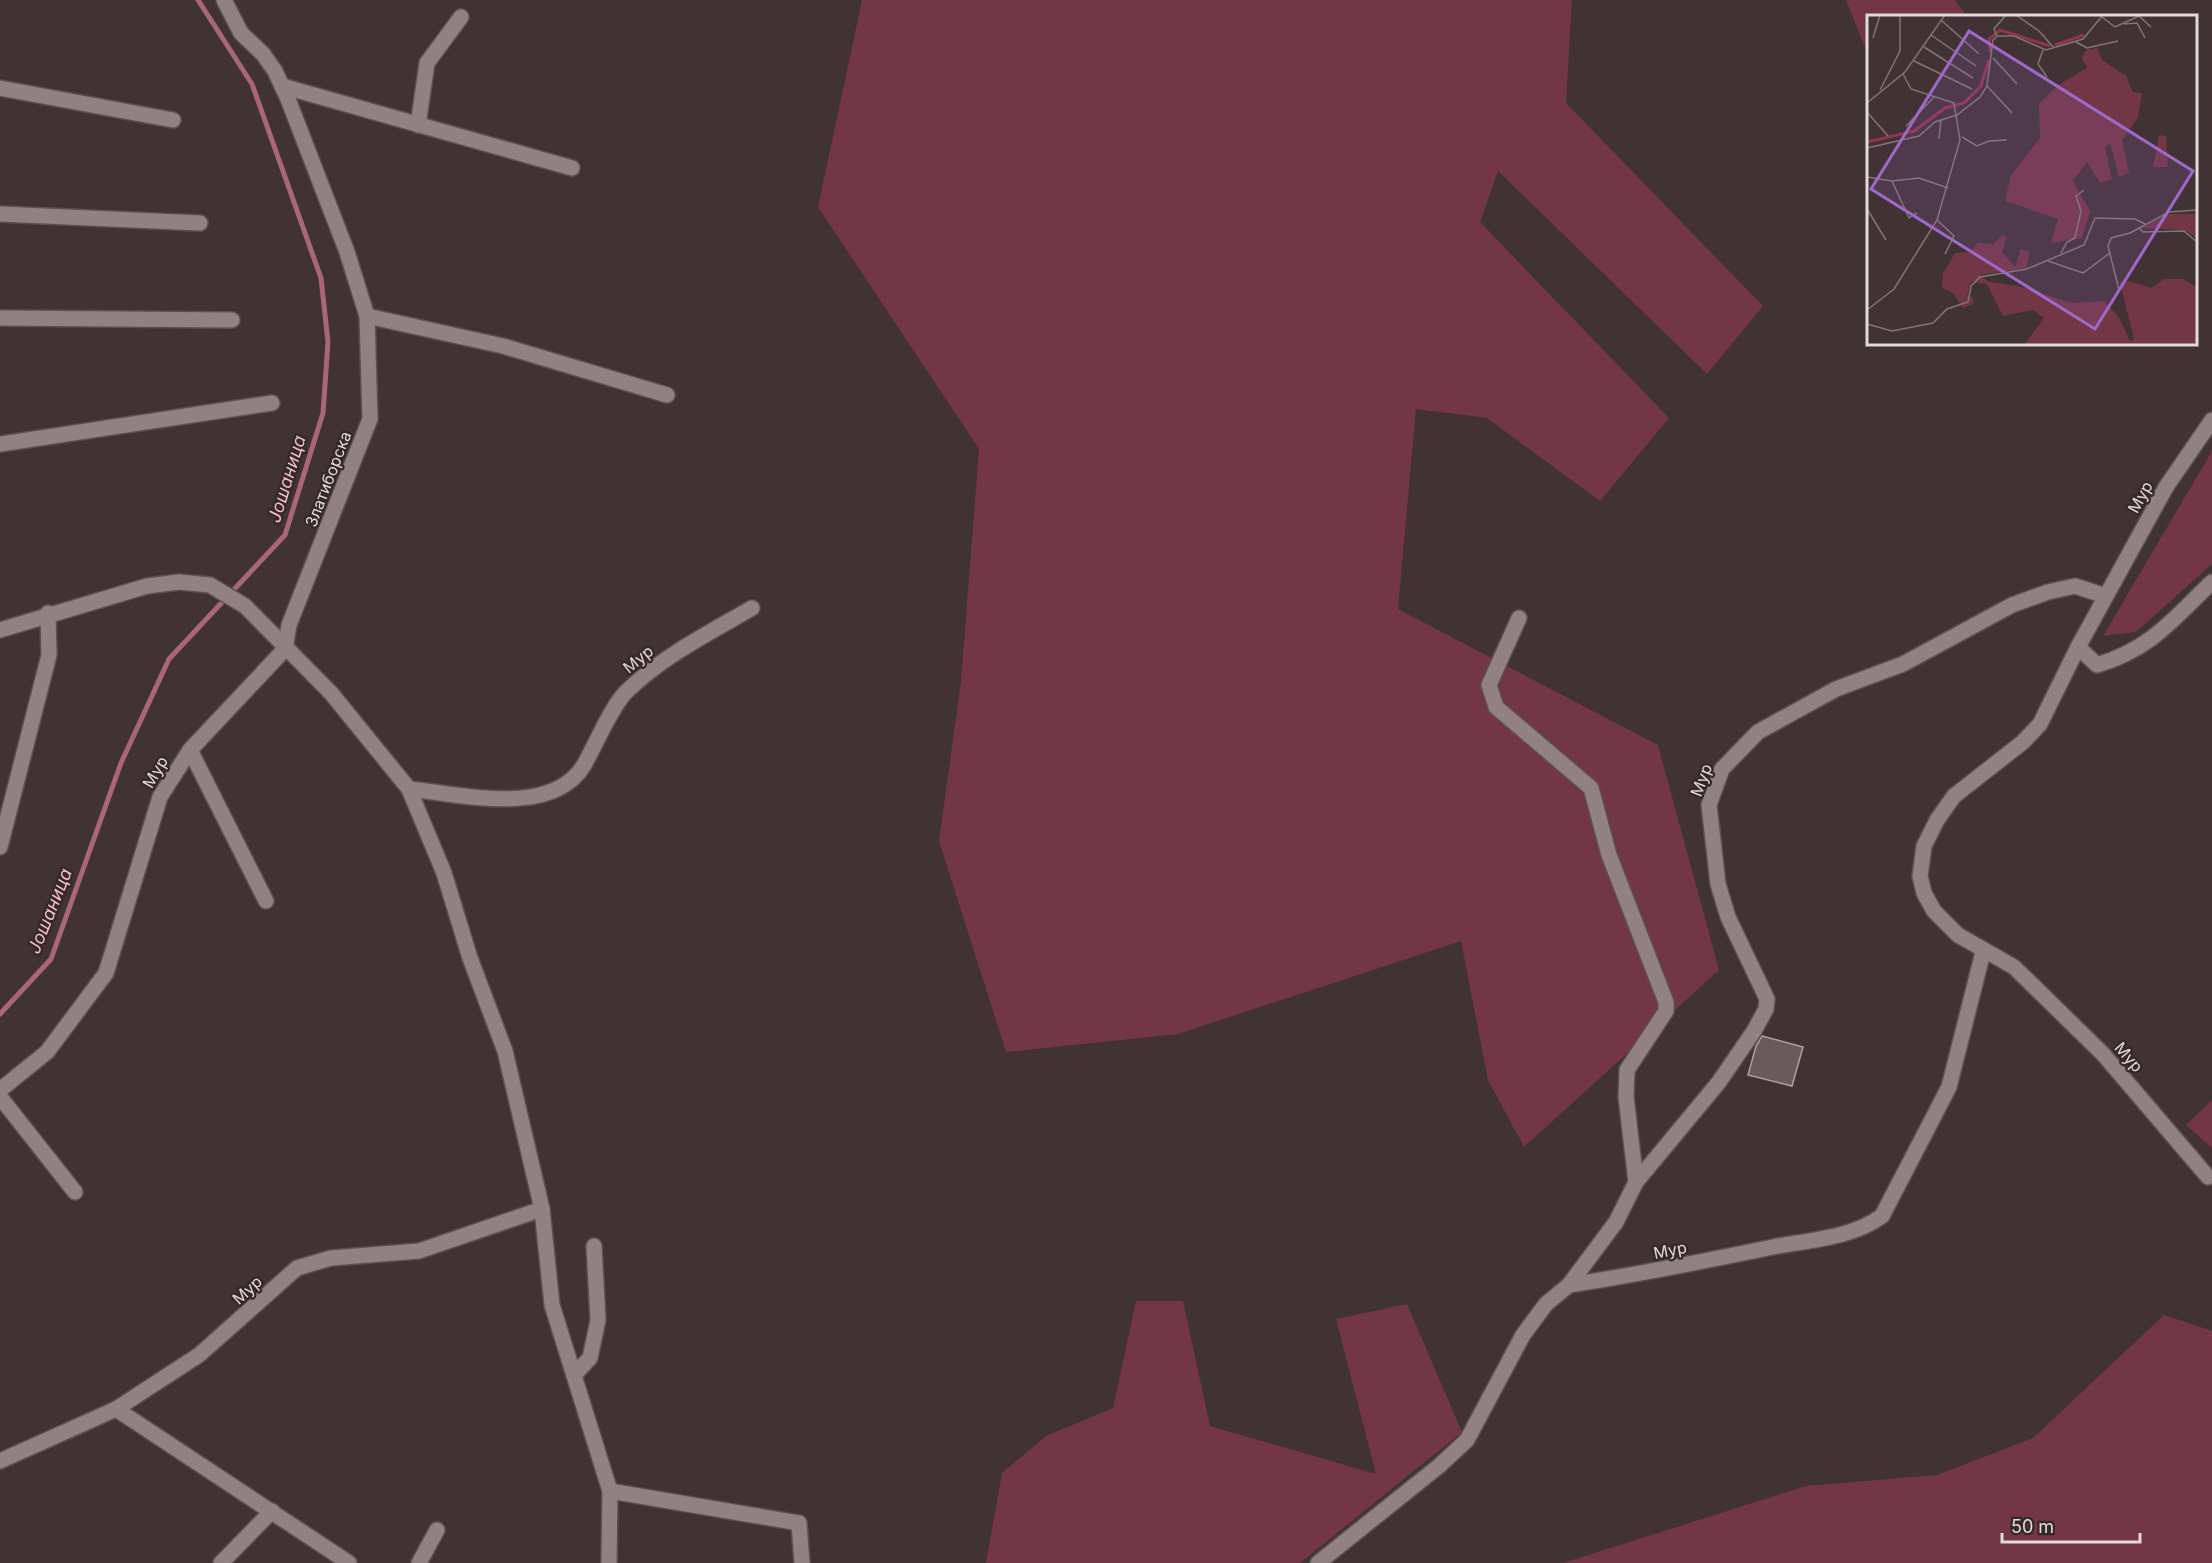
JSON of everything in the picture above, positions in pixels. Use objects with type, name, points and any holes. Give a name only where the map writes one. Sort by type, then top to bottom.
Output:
[{"type":"street","name":"Златиборска","points":[[224,0],[241,33],[263,54],[282,86],[346,252],[367,316],[370,419],[289,625],[285,650]]},
{"type":"street","points":[[418,125],[427,63],[460,17]]},
{"type":"street","points":[[282,86],[572,168]]},
{"type":"street","points":[[0,88],[173,120]]},
{"type":"street","points":[[0,214],[200,223]]},
{"type":"street","points":[[367,316],[503,346],[668,395]]},
{"type":"street","points":[[0,318],[232,320]]},
{"type":"street","points":[[0,444],[272,403]]},
{"type":"street","name":"Мур","points":[[2208,1177],[2103,1054],[2014,967],[1983,952],[1958,934],[1934,911],[1924,893],[1920,876],[1924,846],[1937,820],[1954,796],[2023,742],[2040,724],[2078,647],[2166,487],[2212,420]]},
{"type":"street","points":[[0,630],[147,586],[179,582],[210,585],[245,606],[285,650],[331,693],[409,789],[444,873],[470,958],[505,1051],[542,1209],[552,1305],[610,1491],[609,1563]]},
{"type":"street","points":[[2078,647],[2097,665],[2121,658],[2159,635],[2212,582]]},
{"type":"street","name":"Мур","points":[[1318,1563],[1439,1466],[1467,1440],[1523,1335],[1545,1304],[1569,1285],[1617,1222],[1636,1182],[1719,1082],[1748,1041],[1766,1009],[1767,999],[1728,917],[1718,884],[1709,805],[1722,769],[1758,732],[1836,689],[1903,664],[2012,605],[2048,592],[2075,586],[2106,596]]},
{"type":"street","name":"Мур","points":[[409,789],[498,799],[539,797],[566,786],[582,768],[625,692],[669,656],[752,608]]},
{"type":"street","points":[[0,848],[49,655],[48,614]]},
{"type":"street","points":[[1519,618],[1489,685],[1491,698],[1496,707],[1591,788],[1610,855],[1666,1002],[1666,1011],[1627,1070],[1626,1097],[1636,1182]]},
{"type":"street","name":"Мур","points":[[0,1090],[47,1052],[106,973],[160,797],[190,750],[285,650]]},
{"type":"street","points":[[190,750],[266,901]]},
{"type":"street","name":"Мур","points":[[1569,1285],[1627,1277],[1831,1236],[1867,1227],[1882,1216],[1949,1087],[1983,952]]},
{"type":"street","points":[[0,1097],[75,1192]]},
{"type":"street","name":"Мур","points":[[0,1461],[116,1409],[199,1355],[297,1268],[331,1258],[419,1251],[542,1209]]},
{"type":"street","points":[[574,1376],[590,1358],[598,1320],[594,1246]]},
{"type":"street","points":[[116,1409],[348,1563]]},
{"type":"street","points":[[610,1491],[799,1523],[802,1563]]},
{"type":"street","points":[[221,1563],[272,1511]]},
{"type":"street","points":[[419,1563],[437,1530]]},
{"type":"shaded area","points":[[862,0],[1572,0],[1566,103],[1763,306],[1707,374],[1498,171],[1480,222],[1669,418],[1600,501],[1487,418],[1416,409],[1398,609],[1658,745],[1719,970],[1524,1147],[1488,1080],[1461,941],[1178,1034],[1006,1052],[939,841],[961,681],[979,449],[818,207]]},
{"type":"shaded area","points":[[1846,0],[1955,0],[1966,15],[1867,15],[1867,52]]},
{"type":"shaded area","points":[[2212,451],[2212,564],[2136,632],[2103,636]]},
{"type":"shaded area","points":[[2212,1100],[2212,1148],[2186,1125]]},
{"type":"shaded area","points":[[1136,1301],[1183,1301],[1210,1426],[1376,1474],[1336,1319],[1407,1304],[1462,1432],[1300,1563],[986,1563],[1002,1473],[1046,1436],[1113,1408]]},
{"type":"shaded area","points":[[2164,1315],[2212,1331],[2212,1563],[1563,1563],[1806,1486],[1937,1475],[2033,1438]]},
{"type":"building","points":[[1762,1036],[1803,1047],[1792,1086],[1748,1075],[1756,1046]]},
{"type":"waterway","name":"Јошаница","points":[[0,1014],[51,959],[121,763],[169,659],[285,535],[323,413],[328,342],[321,278],[252,84],[198,0]]}]
